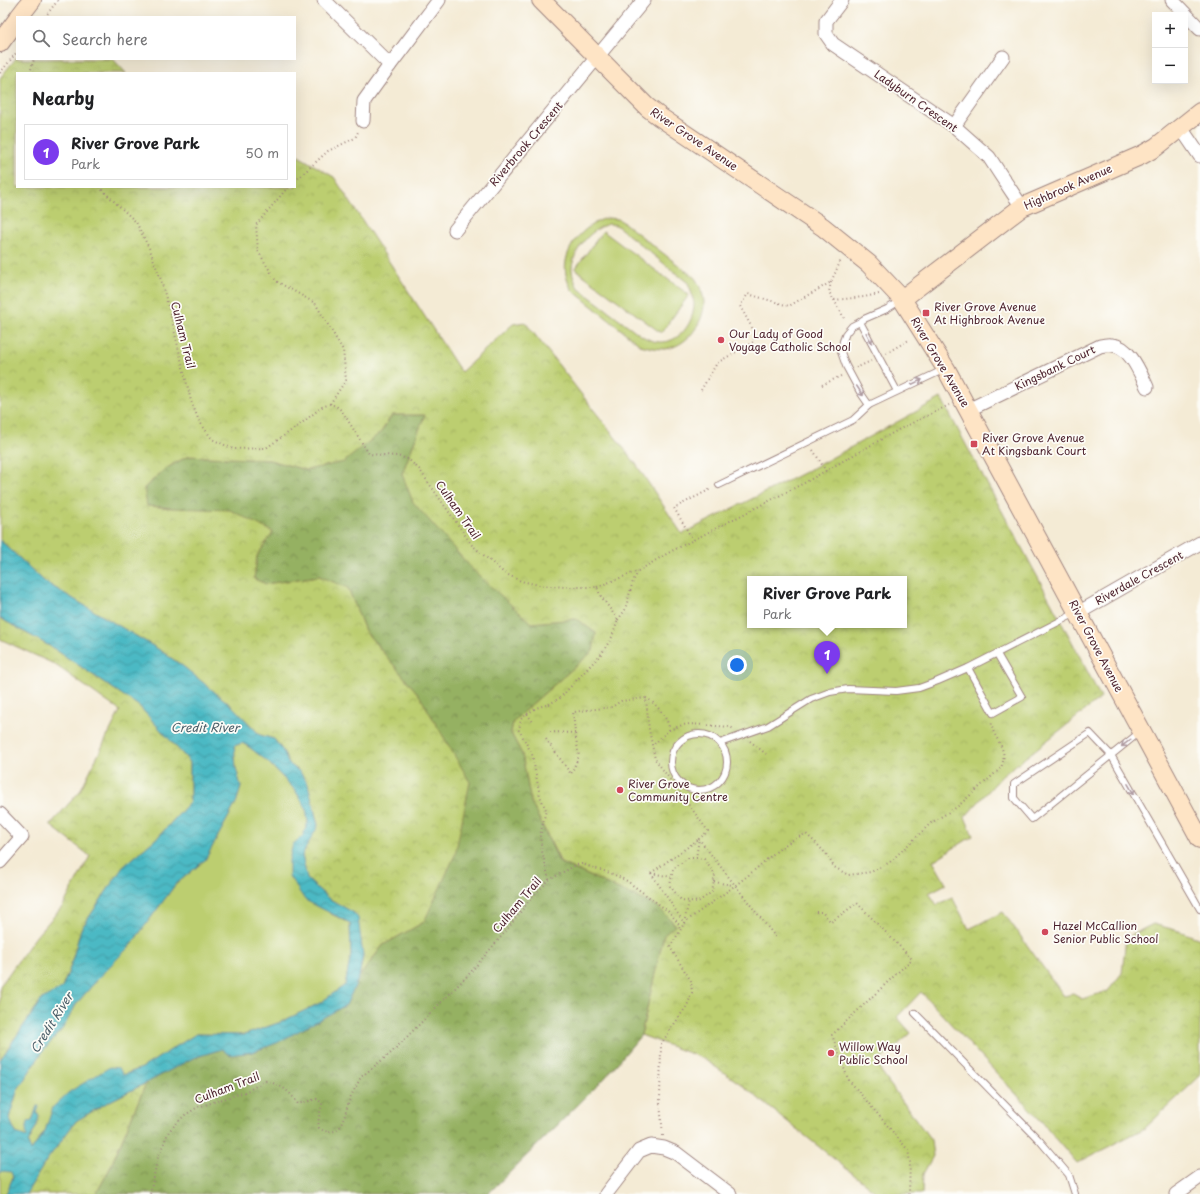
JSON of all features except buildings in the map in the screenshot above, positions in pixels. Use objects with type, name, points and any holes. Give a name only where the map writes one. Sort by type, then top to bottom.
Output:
[{"type":"street","points":[[20,16],[32,0]]},
{"type":"street","points":[[324,0],[390,65]]},
{"type":"street","points":[[363,121],[364,101],[439,0]]},
{"type":"street","name":"River Grove Avenue","points":[[541,0],[647,107],[787,201],[823,227],[869,264],[898,295],[946,369],[1200,839]]},
{"type":"street","name":"Riverbrook Crescent","points":[[455,230],[644,0]]},
{"type":"street","name":"Ladyburn Crescent","points":[[842,0],[826,21],[826,34],[833,44],[954,126],[989,156],[1022,207]]},
{"type":"street","points":[[1172,0],[1200,29]]},
{"type":"street","points":[[0,43],[16,21]]},
{"type":"street","points":[[954,126],[1003,57]]},
{"type":"street","name":"Highbrook Avenue","points":[[898,295],[1022,207],[1142,155],[1156,147],[1200,112]]},
{"type":"street","points":[[1181,128],[1200,156]]},
{"type":"street","name":"Kingsbank Court","points":[[968,410],[1107,344],[1114,344],[1123,348],[1136,364],[1147,387]]},
{"type":"street","name":"Riverdale Crescent","points":[[1078,613],[1200,544]]},
{"type":"street","points":[[0,814],[22,837],[0,862]]},
{"type":"street","points":[[606,1194],[639,1151],[651,1146],[664,1148],[676,1153],[730,1194]]},
{"type":"street","points":[[1176,1194],[1200,1177]]},
{"type":"lane","points":[[869,405],[849,372],[841,352],[843,341],[846,333],[852,326],[864,318],[887,309],[898,295]]},
{"type":"lane","points":[[860,322],[897,391]]},
{"type":"lane","points":[[720,485],[853,420],[869,405],[946,369]]},
{"type":"lane","points":[[720,742],[768,726],[811,699],[830,692],[848,689],[896,691],[919,688],[968,668],[1078,613]]},
{"type":"lane","points":[[968,668],[993,713],[1022,697],[997,654]]},
{"type":"lane","points":[[1142,731],[1111,755],[1032,819],[1014,798],[1014,784],[1090,733],[1111,755],[1200,909]]},
{"type":"lane","points":[[708,734],[720,742],[725,749],[728,765],[724,775],[718,783],[700,790],[686,787],[675,778],[670,766],[670,755],[674,747],[686,735],[708,734]]},
{"type":"lane","points":[[915,1013],[1040,1141],[1069,1175],[1075,1194]]},
{"type":"path","points":[[46,16],[58,0]]},
{"type":"path","points":[[0,73],[16,53]]},
{"type":"path","points":[[30,72],[34,60]]},
{"type":"path","points":[[296,179],[328,151],[355,138],[363,121]]},
{"type":"path","name":"Culham Trail","points":[[99,188],[136,222],[150,250],[167,302],[191,401],[199,421],[212,439],[233,449],[266,448],[322,406],[330,404],[336,406],[342,412],[368,454],[397,456],[408,460],[419,468],[472,545],[504,573],[521,581],[539,585],[597,587]]},
{"type":"path","points":[[287,188],[256,225],[258,251],[276,281],[315,303],[344,350],[346,380],[330,404]]},
{"type":"path","points":[[844,318],[829,292],[848,246]]},
{"type":"path","points":[[701,390],[717,363],[753,342],[755,333],[740,306],[748,294],[789,306],[832,282]]},
{"type":"path","points":[[834,300],[898,295]]},
{"type":"path","points":[[822,385],[879,357],[909,340]]},
{"type":"path","points":[[618,620],[600,596],[597,587],[638,571],[668,553],[806,482],[896,431],[951,404],[968,410]]},
{"type":"path","points":[[808,442],[826,471]]},
{"type":"path","points":[[693,540],[674,508],[720,485]]},
{"type":"path","points":[[533,722],[527,714],[536,708],[549,704],[560,698],[602,653],[612,637],[618,620],[625,610],[633,581],[638,571]]},
{"type":"path","points":[[546,739],[571,774],[579,756],[573,712],[612,707],[621,701],[646,698],[651,701],[667,720],[669,724],[668,730]]},
{"type":"path","points":[[646,698],[654,759],[708,832],[651,873]]},
{"type":"path","points":[[684,923],[788,843],[797,837],[806,834],[827,855],[834,867],[848,875],[871,872],[890,862],[931,823],[957,808],[1001,768],[1004,760],[1003,749],[991,726],[993,713]]},
{"type":"path","name":"Culham Trail","points":[[150,1194],[158,1157],[169,1132],[185,1115],[198,1107],[246,1092],[266,1082],[278,1085],[293,1097],[298,1104],[317,1099],[322,1103],[322,1110],[318,1121],[319,1128],[326,1133],[331,1133],[339,1129],[350,1098],[361,1077],[392,1052],[469,974],[506,932],[531,898],[549,880],[540,836],[546,810],[540,796],[532,754],[519,730],[521,719],[527,714]]},
{"type":"path","points":[[652,746],[668,730],[690,724],[731,727],[766,754]]},
{"type":"path","points":[[550,732],[575,733]]},
{"type":"path","points":[[699,839],[734,886],[777,939]]},
{"type":"path","points":[[696,858],[699,839]]},
{"type":"path","points":[[688,858],[696,858],[704,859],[715,875],[712,892],[698,902],[681,900],[670,886],[673,869],[688,858]]},
{"type":"path","points":[[549,880],[576,865],[582,864],[614,874],[628,881],[668,911],[678,923],[680,931]]},
{"type":"path","points":[[651,873],[684,923]]},
{"type":"path","points":[[651,873],[671,877]]},
{"type":"path","points":[[714,882],[734,886]]},
{"type":"path","points":[[664,1148],[660,1103],[661,1044],[687,1006],[692,993],[691,981],[670,947],[684,923],[689,901]]},
{"type":"path","points":[[816,912],[822,912],[831,922],[857,903],[912,959],[832,1035],[848,1079],[908,1150],[910,1162],[909,1194]]},
{"type":"green space","points":[[16,58],[16,60],[114,60],[125,72],[16,72],[16,188],[296,188],[296,155],[334,177],[461,372],[513,324],[525,322],[636,464],[682,534],[811,469],[941,398],[1101,698],[1002,776],[965,817],[973,836],[933,861],[946,884],[929,893],[937,905],[952,897],[969,929],[1003,912],[1064,996],[1073,994],[1082,999],[1108,991],[1122,973],[1126,938],[1153,924],[1179,931],[1200,939],[1200,1076],[1145,1128],[1077,1163],[1043,1123],[921,992],[897,1017],[911,1033],[877,1063],[883,1075],[931,1140],[933,1156],[923,1174],[922,1194],[878,1194],[738,1082],[702,1058],[641,1035],[664,935],[676,925],[657,906],[561,863],[531,802],[522,754],[511,733],[513,722],[523,712],[593,651],[596,633],[576,619],[531,623],[473,570],[413,502],[402,474],[425,415],[392,415],[381,432],[344,462],[306,470],[270,460],[188,456],[165,469],[144,488],[147,506],[230,510],[273,532],[257,556],[254,579],[266,584],[319,576],[348,588],[365,631],[419,695],[470,782],[455,855],[424,922],[383,945],[359,977],[363,955],[354,913],[328,898],[307,879],[302,855],[318,825],[308,784],[300,772],[288,763],[283,751],[274,739],[260,735],[233,707],[184,667],[158,649],[45,582],[0,540],[0,78]]},
{"type":"green space","points":[[607,218],[618,219],[695,278],[703,297],[703,312],[697,327],[692,334],[679,344],[664,349],[640,345],[572,290],[566,275],[565,266],[567,256],[576,239],[598,221]],"holes":[[[608,224],[616,225],[688,283],[694,301],[693,311],[688,325],[673,339],[657,342],[642,336],[578,288],[573,276],[572,268],[573,261],[580,247],[589,236],[601,227]]]},
{"type":"green space","points":[[603,231],[689,295],[661,333],[575,269]]},
{"type":"green space","points":[[392,415],[425,415],[402,474],[531,623],[576,619],[596,633],[593,651],[513,722],[511,733],[522,754],[531,802],[560,863],[658,906],[676,926],[664,935],[641,1035],[605,1078],[488,1194],[96,1194],[109,1170],[146,1083],[193,1058],[222,1049],[229,1055],[253,1052],[277,1042],[346,1005],[359,977],[383,945],[424,922],[419,695],[365,631],[348,588],[319,576],[266,584],[254,579],[257,556],[273,532],[172,508],[146,506],[144,488],[165,469],[188,456],[270,460],[306,470],[381,432]]},
{"type":"green space","points":[[0,618],[53,648],[139,706],[190,762],[190,802],[159,836],[123,867],[81,929],[70,968],[62,988],[42,999],[0,1060],[0,986],[37,935],[63,906],[90,856],[50,825],[80,791],[120,711],[54,664],[0,639]]},
{"type":"green space","points":[[242,743],[267,761],[295,790],[306,808],[308,822],[303,836],[331,914],[350,923],[351,955],[345,985],[320,1003],[281,1022],[244,1035],[196,1034],[142,1068],[122,1075],[54,1107],[45,1131],[31,1151],[28,1143],[37,1125],[37,1106],[27,1137],[16,1133],[9,1118],[18,1089],[43,1051],[63,1028],[77,1003],[104,972],[130,946],[175,885],[205,860],[236,803],[241,787],[236,768],[234,746]]},
{"type":"green space","points":[[146,1083],[109,1170],[96,1194],[26,1194],[46,1161],[76,1121],[108,1102]]},
{"type":"green space","points":[[3,1171],[11,1171],[13,1177],[6,1194],[0,1194],[0,1173]]},
{"type":"water","name":"Credit River","points":[[0,540],[45,582],[158,649],[184,667],[233,707],[260,735],[274,739],[283,751],[288,763],[300,772],[308,784],[318,826],[302,855],[307,879],[328,898],[354,913],[358,918],[363,955],[359,977],[346,1005],[277,1043],[252,1052],[229,1055],[222,1049],[193,1058],[108,1102],[76,1121],[46,1161],[26,1194],[6,1194],[13,1177],[11,1172],[3,1171],[0,1173],[0,1060],[42,999],[62,988],[70,968],[81,929],[123,867],[159,836],[190,802],[190,762],[139,706],[53,648],[0,618]],"holes":[[[242,743],[267,761],[295,790],[306,808],[308,822],[303,836],[293,844],[289,860],[289,876],[305,900],[350,923],[351,955],[345,985],[320,1003],[281,1022],[244,1035],[196,1034],[142,1068],[123,1075],[119,1068],[110,1067],[69,1092],[53,1107],[45,1131],[31,1151],[28,1143],[37,1125],[39,1116],[37,1113],[39,1106],[37,1106],[32,1121],[28,1122],[26,1132],[27,1137],[16,1133],[9,1118],[18,1089],[43,1051],[63,1028],[77,1003],[104,972],[130,946],[175,885],[205,860],[236,803],[241,787],[236,768],[234,746]]]},
{"type":"place","name":"River Grove Avenue At Highbrook Avenue","points":[[926,313]]},
{"type":"place","name":"Our Lady of Good Voyage Catholic School","points":[[721,340]]},
{"type":"place","name":"River Grove Avenue At Kingsbank Court","points":[[974,444]]},
{"type":"place","name":"River Grove Park","points":[[827,674]]},
{"type":"place","name":"River Grove Community Centre","points":[[620,790]]},
{"type":"place","name":"Hazel McCallion Senior Public School","points":[[1045,932]]},
{"type":"place","name":"Willow Way Public School","points":[[831,1053]]}]
